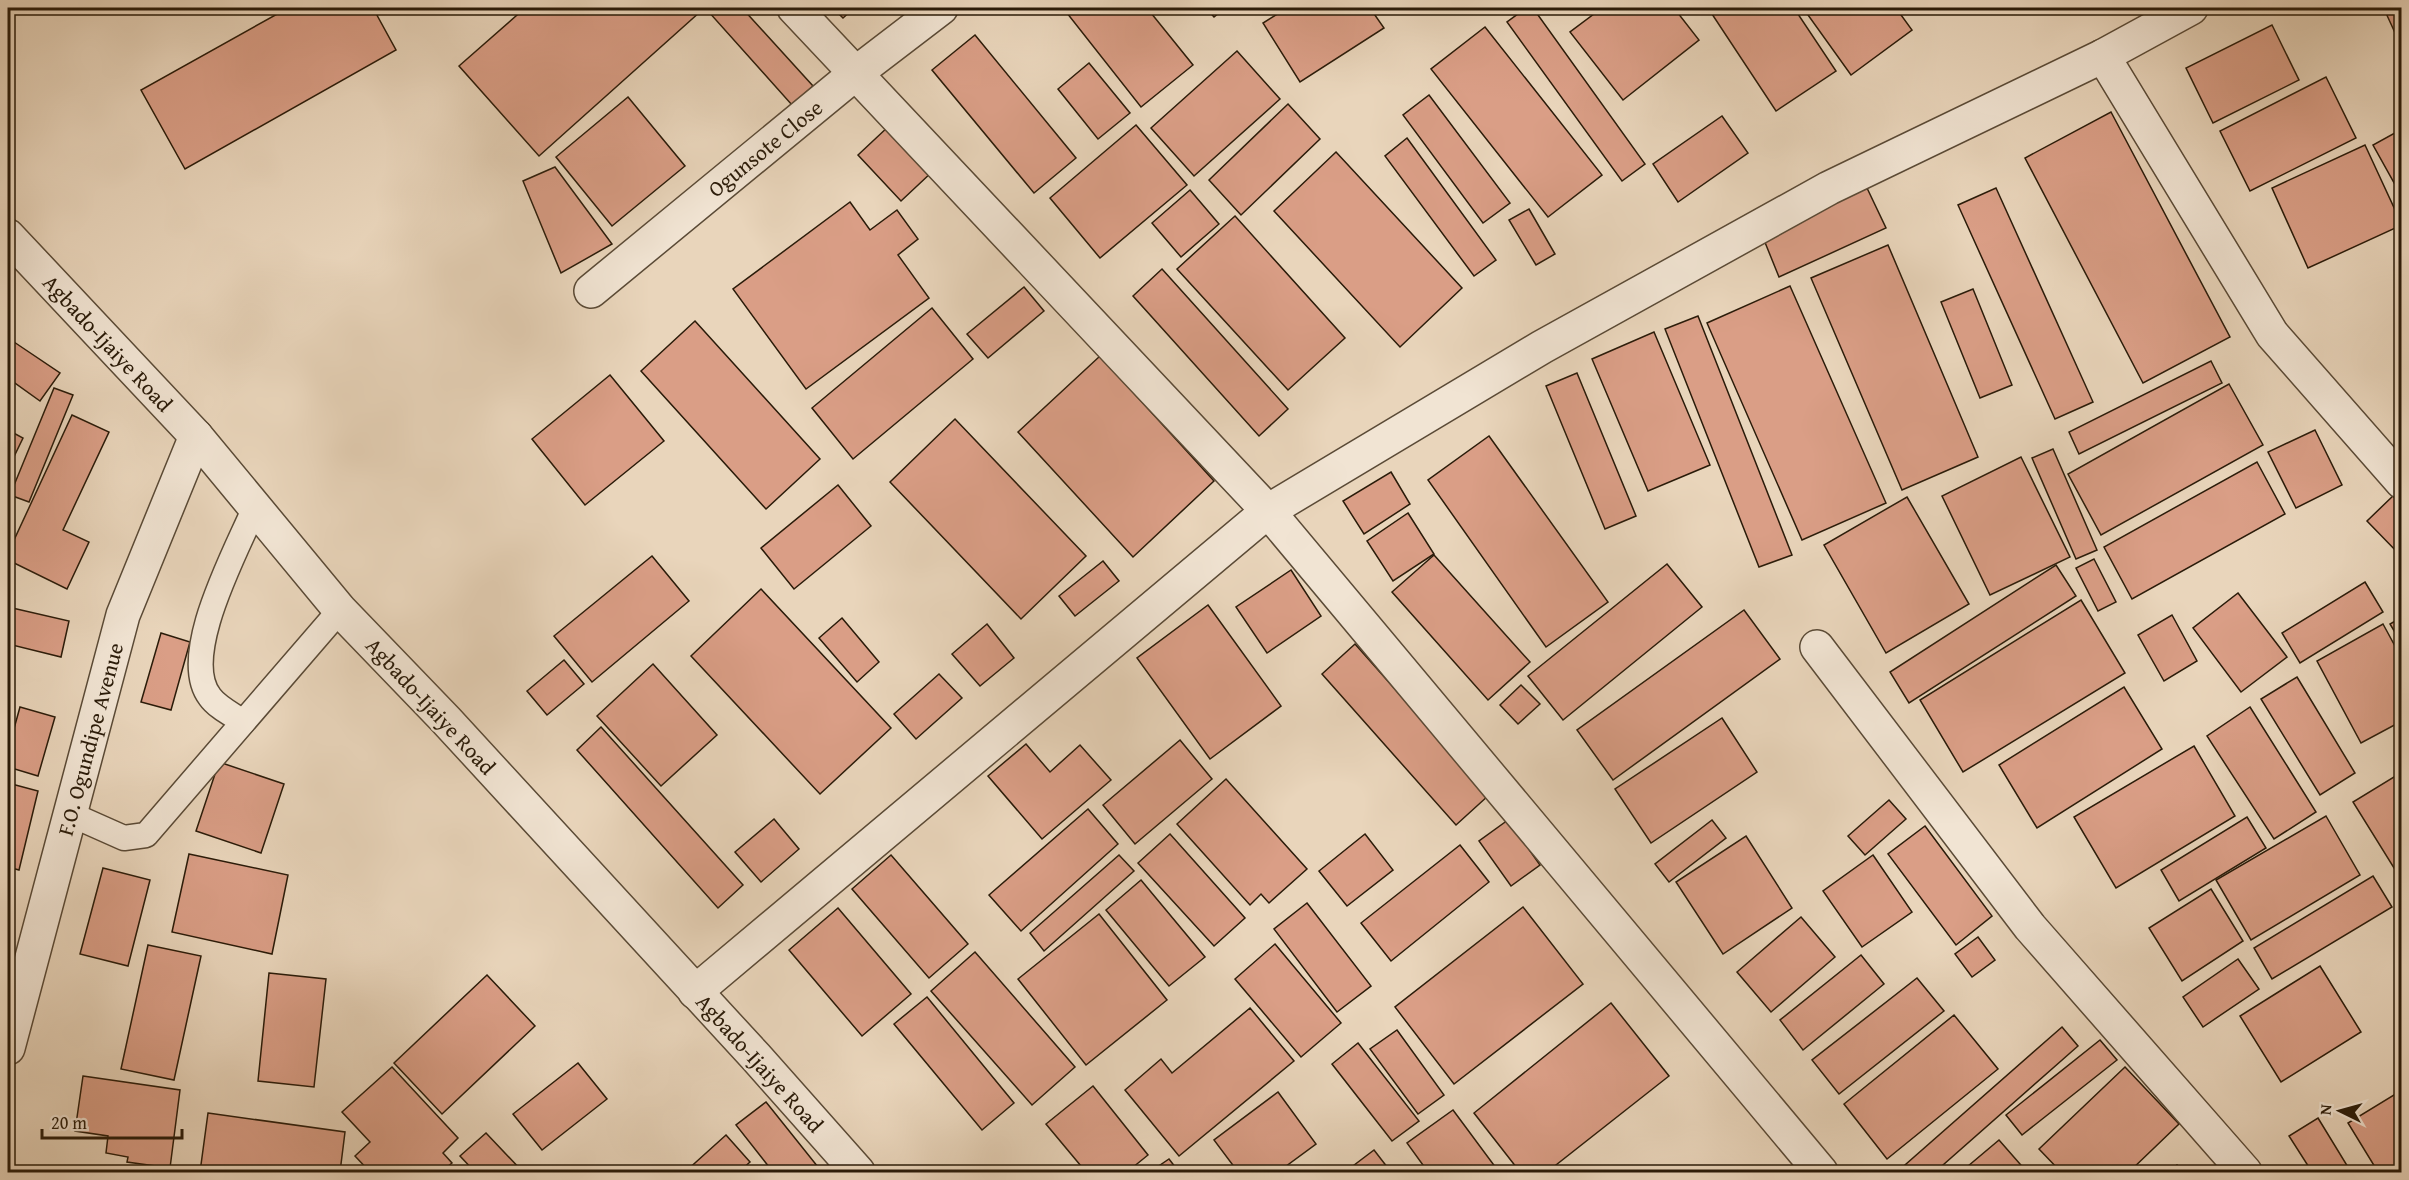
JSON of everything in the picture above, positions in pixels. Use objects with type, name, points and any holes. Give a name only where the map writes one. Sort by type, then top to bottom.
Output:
[{"type":"street","points":[[794,8],[1268,510],[1821,1173]]},
{"type":"street","name":"Ogunsote Close","points":[[591,291],[856,73],[941,8]]},
{"type":"street","points":[[695,992],[1268,510],[1542,347],[1829,188],[2103,56],[2191,8]]},
{"type":"street","points":[[2103,56],[2272,334],[2402,482]]},
{"type":"street","name":"Agbado-Ijaiye Road","points":[[8,236],[196,436],[340,609],[446,720],[756,1057],[858,1173]]},
{"type":"street","name":"F.O. Ogundipe Avenue","points":[[8,1048],[123,615],[196,436]]},
{"type":"street","points":[[1817,647],[2030,927],[2245,1173]]},
{"type":"lane","points":[[243,722],[210,698],[200,678],[200,660],[205,626],[255,507]]},
{"type":"lane","points":[[70,814],[124,838],[146,835],[340,609]]},
{"type":"building","points":[[288,8],[373,8],[396,50],[185,169],[141,90]]},
{"type":"building","points":[[525,8],[698,8],[701,11],[539,156],[459,66]]},
{"type":"building","points":[[710,8],[742,8],[813,86],[792,105],[707,10]]},
{"type":"building","points":[[833,8],[854,8],[843,18]]},
{"type":"building","points":[[1063,8],[1147,8],[1193,65],[1141,107]]},
{"type":"building","points":[[1206,8],[1225,8],[1214,17]]},
{"type":"building","points":[[1287,8],[1370,8],[1384,28],[1300,82],[1263,23]]},
{"type":"building","points":[[1526,8],[1533,8],[1645,164],[1622,181],[1507,22]]},
{"type":"building","points":[[1602,8],[1674,8],[1699,40],[1623,100],[1570,32]]},
{"type":"building","points":[[1708,8],[1794,8],[1836,71],[1776,111]]},
{"type":"building","points":[[1803,8],[1896,8],[1912,30],[1851,75]]},
{"type":"building","points":[[2402,8],[2402,48],[2385,11]]},
{"type":"building","points":[[2272,25],[2299,80],[2213,123],[2186,68]]},
{"type":"building","points":[[1485,27],[1602,175],[1548,217],[1431,69]]},
{"type":"building","points":[[975,35],[1076,158],[1034,193],[932,70]]},
{"type":"building","points":[[1237,51],[1280,99],[1194,176],[1151,128]]},
{"type":"building","points":[[1089,63],[1130,113],[1098,139],[1058,89]]},
{"type":"building","points":[[2326,77],[2356,138],[2250,191],[2220,131]]},
{"type":"building","points":[[1429,95],[1510,203],[1483,223],[1403,115]]},
{"type":"building","points":[[628,97],[685,166],[612,226],[556,157]]},
{"type":"building","points":[[1288,104],[1320,139],[1241,215],[1209,180]]},
{"type":"building","points":[[2111,112],[2230,337],[2143,383],[2025,158]]},
{"type":"building","points":[[1722,116],[1748,153],[1678,202],[1653,164]]},
{"type":"building","points":[[890,125],[933,171],[901,201],[858,155]]},
{"type":"building","points":[[1136,125],[1187,185],[1100,258],[1050,198]]},
{"type":"building","points":[[2402,129],[2402,197],[2373,145]]},
{"type":"building","points":[[1407,138],[1496,260],[1474,276],[1385,156]]},
{"type":"building","points":[[2365,145],[2402,225],[2308,268],[2272,188]]},
{"type":"building","points":[[1336,152],[1462,288],[1400,347],[1274,211]]},
{"type":"building","points":[[555,167],[612,244],[561,273],[523,181]]},
{"type":"building","points":[[1867,188],[1886,228],[1779,277],[1762,235]]},
{"type":"building","points":[[1996,188],[2093,402],[2055,419],[1958,205]]},
{"type":"building","points":[[1190,190],[1219,224],[1181,257],[1152,223]]},
{"type":"building","points":[[850,202],[870,230],[897,210],[918,239],[898,255],[929,298],[806,389],[733,289]]},
{"type":"building","points":[[1529,209],[1555,254],[1536,265],[1509,220]]},
{"type":"building","points":[[1235,216],[1345,338],[1288,390],[1177,269]]},
{"type":"building","points":[[1888,245],[1978,457],[1902,490],[1811,278]]},
{"type":"building","points":[[1162,269],[1288,409],[1259,436],[1133,296]]},
{"type":"building","points":[[1790,286],[1886,503],[1802,540],[1707,323]]},
{"type":"building","points":[[1024,287],[1044,311],[988,358],[967,334]]},
{"type":"building","points":[[1973,289],[2012,385],[1980,398],[1941,302]]},
{"type":"building","points":[[932,308],[973,359],[853,459],[812,408]]},
{"type":"building","points":[[1698,316],[1792,555],[1759,567],[1665,329]]},
{"type":"building","points":[[695,321],[820,459],[766,509],[641,371]]},
{"type":"building","points":[[1654,332],[1710,465],[1648,491],[1592,359]]},
{"type":"building","points":[[14,342],[60,373],[40,401],[8,378],[8,352]]},
{"type":"building","points":[[1100,356],[1214,481],[1133,557],[1018,432]]},
{"type":"building","points":[[2211,361],[2222,383],[2079,454],[2069,432]]},
{"type":"building","points":[[1577,373],[1636,516],[1605,529],[1546,386]]},
{"type":"building","points":[[610,375],[664,441],[585,505],[532,439]]},
{"type":"building","points":[[2229,384],[2263,445],[2101,535],[2068,474]]},
{"type":"building","points":[[54,388],[73,395],[29,502],[10,495]]},
{"type":"building","points":[[72,415],[109,432],[63,530],[89,542],[67,589],[8,560],[8,553]]},
{"type":"building","points":[[955,419],[1086,556],[1021,619],[890,482]]},
{"type":"building","points":[[8,430],[23,438],[8,469]]},
{"type":"building","points":[[2315,430],[2342,485],[2296,508],[2268,452]]},
{"type":"building","points":[[1489,436],[1608,602],[1546,647],[1428,480]]},
{"type":"building","points":[[2053,449],[2097,550],[2076,559],[2032,458]]},
{"type":"building","points":[[2021,457],[2070,557],[1990,595],[1942,496]]},
{"type":"building","points":[[2257,462],[2285,514],[2132,599],[2104,547]]},
{"type":"building","points":[[1391,472],[1410,504],[1364,534],[1343,501]]},
{"type":"building","points":[[838,485],[871,526],[794,589],[761,548]]},
{"type":"building","points":[[2396,493],[2402,499],[2400,555],[2367,521]]},
{"type":"building","points":[[1907,497],[1969,604],[1886,653],[1824,545]]},
{"type":"building","points":[[1408,513],[1434,554],[1393,581],[1367,541]]},
{"type":"building","points":[[1434,555],[1530,662],[1488,700],[1392,592]]},
{"type":"building","points":[[652,556],[689,601],[592,682],[554,636]]},
{"type":"building","points":[[2094,559],[2116,602],[2098,611],[2076,568]]},
{"type":"building","points":[[1103,561],[1119,581],[1075,616],[1059,596]]},
{"type":"building","points":[[1667,564],[1702,607],[1563,720],[1528,676]]},
{"type":"building","points":[[2056,565],[2076,596],[1909,703],[1890,672]]},
{"type":"building","points":[[1291,570],[1321,616],[1267,653],[1236,607]]},
{"type":"building","points":[[2365,582],[2383,612],[2300,663],[2282,633]]},
{"type":"building","points":[[761,589],[891,728],[820,794],[691,656]]},
{"type":"building","points":[[2238,593],[2287,657],[2241,692],[2193,628]]},
{"type":"building","points":[[2081,600],[2125,673],[1963,772],[1920,700]]},
{"type":"building","points":[[1208,605],[1281,706],[1210,759],[1137,658]]},
{"type":"building","points":[[8,607],[69,621],[61,657],[8,644]]},
{"type":"building","points":[[1744,610],[1780,659],[1613,780],[1577,730]]},
{"type":"building","points":[[2172,615],[2197,661],[2164,681],[2138,635]]},
{"type":"building","points":[[2402,617],[2402,644],[2390,624]]},
{"type":"building","points":[[842,618],[879,662],[857,682],[819,638]]},
{"type":"building","points":[[987,624],[1014,658],[980,686],[952,654]]},
{"type":"building","points":[[2383,624],[2402,659],[2402,721],[2361,743],[2317,661]]},
{"type":"building","points":[[161,633],[190,642],[171,710],[141,702]]},
{"type":"building","points":[[1355,644],[1489,795],[1456,825],[1322,674]]},
{"type":"building","points":[[564,660],[584,684],[547,715],[527,691]]},
{"type":"building","points":[[653,664],[717,735],[661,786],[597,716]]},
{"type":"building","points":[[939,674],[962,698],[916,739],[894,714]]},
{"type":"building","points":[[2297,677],[2355,773],[2320,795],[2261,699]]},
{"type":"building","points":[[1521,685],[1540,704],[1518,724],[1500,705]]},
{"type":"building","points":[[2124,687],[2162,749],[2037,828],[1999,765]]},
{"type":"building","points":[[20,707],[55,717],[38,776],[8,767],[8,750]]},
{"type":"building","points":[[2250,707],[2316,812],[2274,839],[2207,736]]},
{"type":"building","points":[[1722,718],[1757,772],[1651,843],[1615,789]]},
{"type":"building","points":[[601,727],[743,885],[718,908],[577,750]]},
{"type":"building","points":[[1180,740],[1212,779],[1135,844],[1103,805]]},
{"type":"building","points":[[1026,744],[1050,772],[1080,745],[1111,780],[1042,839],[988,776]]},
{"type":"building","points":[[2194,746],[2235,816],[2116,888],[2074,817]]},
{"type":"building","points":[[219,762],[284,784],[261,853],[196,831]]},
{"type":"building","points":[[2402,772],[2402,863],[2394,868],[2353,802]]},
{"type":"building","points":[[1226,779],[1307,869],[1269,903],[1261,894],[1250,905],[1177,824]]},
{"type":"building","points":[[8,783],[38,791],[19,870],[8,867]]},
{"type":"building","points":[[1889,800],[1906,819],[1865,855],[1848,836]]},
{"type":"building","points":[[1088,809],[1118,844],[1021,931],[989,895]]},
{"type":"building","points":[[2326,816],[2360,875],[2251,940],[2216,880]]},
{"type":"building","points":[[2247,817],[2266,848],[2179,901],[2161,870]]},
{"type":"building","points":[[774,819],[799,849],[761,882],[735,852]]},
{"type":"building","points":[[1508,820],[1540,865],[1511,886],[1479,841]]},
{"type":"building","points":[[1712,820],[1726,838],[1669,882],[1655,864]]},
{"type":"building","points":[[1925,826],[1992,916],[1956,945],[1888,854]]},
{"type":"building","points":[[1170,834],[1245,918],[1214,946],[1138,863]]},
{"type":"building","points":[[1365,834],[1393,870],[1347,906],[1319,871]]},
{"type":"building","points":[[1746,836],[1792,908],[1723,954],[1676,882]]},
{"type":"building","points":[[1460,845],[1489,882],[1391,961],[1361,923]]},
{"type":"building","points":[[189,854],[288,875],[272,954],[172,932]]},
{"type":"building","points":[[891,855],[968,944],[929,978],[852,889]]},
{"type":"building","points":[[1119,855],[1134,871],[1044,951],[1030,933]]},
{"type":"building","points":[[1873,855],[1912,912],[1862,947],[1823,891]]},
{"type":"building","points":[[103,868],[150,880],[128,966],[80,954]]},
{"type":"building","points":[[2373,876],[2392,907],[2272,979],[2254,948]]},
{"type":"building","points":[[1141,880],[1205,957],[1169,986],[1106,910]]},
{"type":"building","points":[[2211,889],[2243,941],[2182,981],[2149,928]]},
{"type":"building","points":[[1307,903],[1371,986],[1337,1012],[1274,929]]},
{"type":"building","points":[[1523,907],[1583,984],[1454,1084],[1395,1007]]},
{"type":"building","points":[[838,908],[911,994],[862,1036],[789,950]]},
{"type":"building","points":[[1099,914],[1167,1000],[1086,1065],[1018,979]]},
{"type":"building","points":[[1801,917],[1835,957],[1771,1012],[1737,972]]},
{"type":"building","points":[[1978,937],[1995,960],[1972,977],[1955,954]]},
{"type":"building","points":[[1275,944],[1341,1023],[1301,1057],[1235,979]]},
{"type":"building","points":[[148,945],[201,956],[174,1080],[121,1069]]},
{"type":"building","points":[[975,952],[1075,1067],[1032,1105],[931,991]]},
{"type":"building","points":[[1861,955],[1884,984],[1803,1050],[1780,1020]]},
{"type":"building","points":[[2238,959],[2259,989],[2203,1027],[2183,997]]},
{"type":"building","points":[[2320,966],[2361,1032],[2281,1082],[2240,1016]]},
{"type":"building","points":[[269,973],[326,979],[314,1087],[258,1081]]},
{"type":"building","points":[[487,975],[535,1026],[442,1114],[394,1063]]},
{"type":"building","points":[[1917,978],[1944,1011],[1839,1094],[1812,1060]]},
{"type":"building","points":[[927,997],[1014,1103],[982,1130],[894,1024]]},
{"type":"building","points":[[1611,1003],[1669,1076],[1547,1172],[1520,1172],[1474,1113]]},
{"type":"building","points":[[1250,1008],[1294,1061],[1179,1156],[1125,1090],[1161,1059],[1172,1073]]},
{"type":"building","points":[[1954,1015],[1998,1069],[1887,1159],[1844,1104]]},
{"type":"building","points":[[2062,1027],[2078,1046],[1935,1172],[1897,1172]]},
{"type":"building","points":[[1397,1030],[1444,1095],[1418,1114],[1370,1049]]},
{"type":"building","points":[[2100,1040],[2117,1060],[2022,1135],[2006,1115]]},
{"type":"building","points":[[1358,1043],[1419,1121],[1392,1141],[1332,1064]]},
{"type":"building","points":[[578,1063],[607,1099],[542,1150],[513,1114]]},
{"type":"building","points":[[392,1067],[458,1138],[443,1153],[452,1163],[441,1172],[370,1172],[355,1156],[370,1142],[342,1112]]},
{"type":"building","points":[[2125,1067],[2179,1124],[2129,1172],[2061,1172],[2039,1149]]},
{"type":"building","points":[[83,1076],[180,1090],[170,1168],[127,1162],[128,1157],[106,1153],[108,1136],[75,1131]]},
{"type":"building","points":[[1093,1086],[1148,1155],[1127,1172],[1086,1172],[1046,1124]]},
{"type":"building","points":[[2402,1090],[2402,1172],[2378,1172],[2348,1123]]},
{"type":"building","points":[[1278,1092],[1316,1144],[1278,1172],[1238,1172],[1214,1140]]},
{"type":"building","points":[[766,1102],[822,1172],[773,1172],[736,1125]]},
{"type":"building","points":[[1453,1110],[1499,1172],[1428,1172],[1407,1143]]},
{"type":"building","points":[[208,1113],[345,1132],[340,1172],[200,1172]]},
{"type":"building","points":[[2318,1118],[2351,1172],[2312,1172],[2289,1136]]},
{"type":"building","points":[[486,1133],[523,1172],[475,1172],[460,1156]]},
{"type":"building","points":[[726,1135],[750,1162],[739,1172],[685,1172]]},
{"type":"building","points":[[1999,1140],[2027,1172],[1961,1172]]},
{"type":"building","points":[[1374,1150],[1391,1172],[1345,1172]]},
{"type":"building","points":[[1169,1159],[1179,1172],[1150,1172]]},
{"type":"building","points":[[2177,1165],[2184,1172],[2168,1172]]}]
